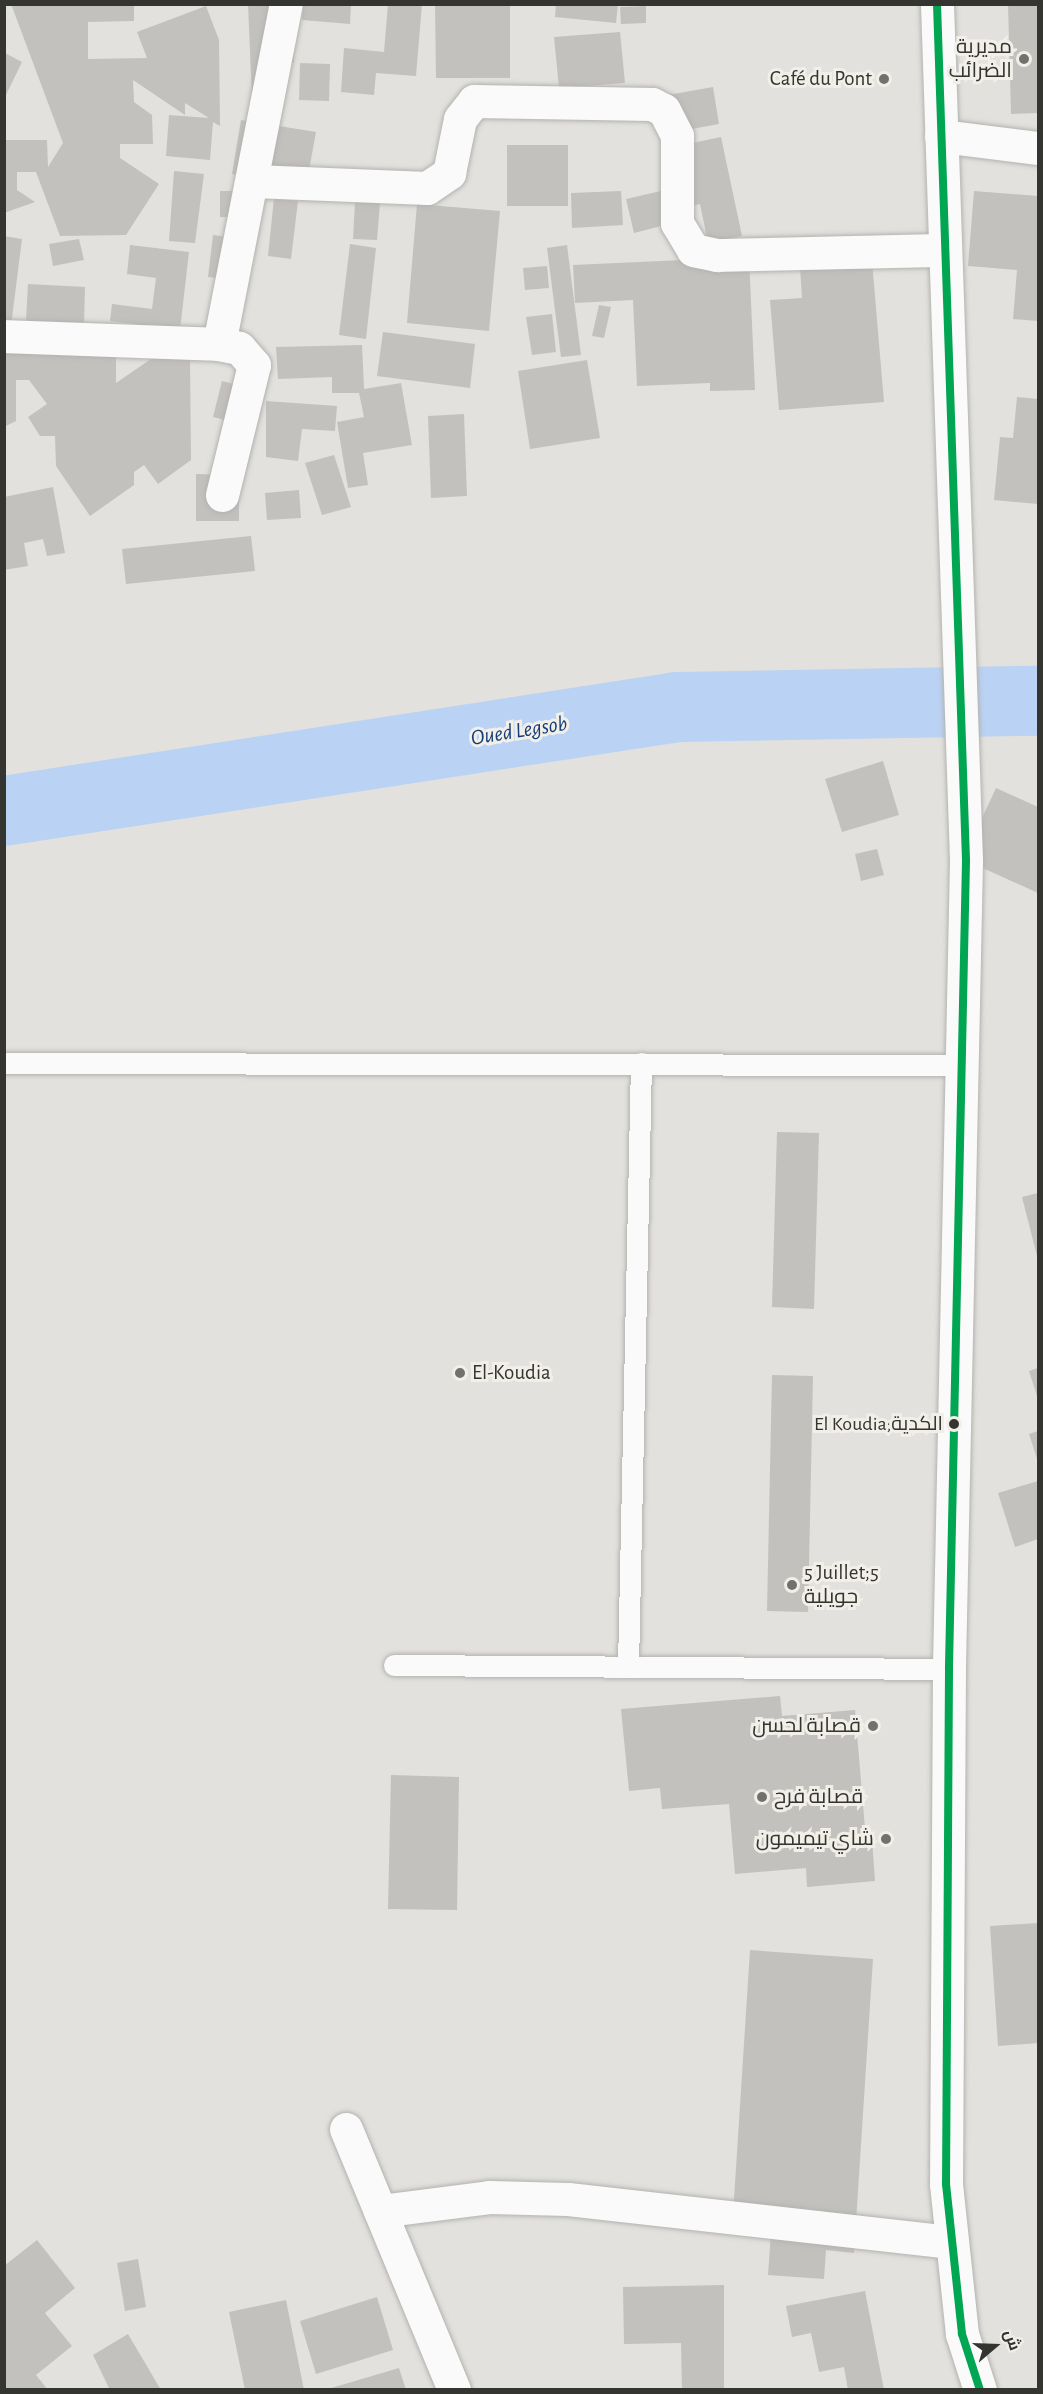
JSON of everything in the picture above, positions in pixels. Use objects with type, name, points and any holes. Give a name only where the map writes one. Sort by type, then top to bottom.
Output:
[{"type":"street","points":[[219,344],[253,181],[286,4]]},
{"type":"street","points":[[937,4],[966,861],[949,1669],[945,2184],[962,2334],[980,2390]]},
{"type":"street","points":[[253,181],[427,188],[449,173],[460,119],[474,101],[652,105],[664,110],[677,136],[677,223],[693,250],[717,255],[945,250]]},
{"type":"street","points":[[941,136],[1038,148]]},
{"type":"street","points":[[4,336],[219,344],[239,348],[254,365],[222,495]]},
{"type":"street","points":[[346,2129],[453,2390]]},
{"type":"street","points":[[380,2211],[489,2197],[568,2199],[952,2242]]},
{"type":"lane","points":[[4,1063],[961,1065]]},
{"type":"lane","points":[[628,1667],[641,1063]]},
{"type":"lane","points":[[394,1665],[949,1669]]},
{"type":"building","points":[[11,4],[134,4],[134,21],[88,22],[88,59],[147,58],[137,32],[206,6],[219,40],[220,126],[213,122],[210,160],[166,156],[169,115],[209,118],[185,103],[185,115],[133,80],[134,102],[152,115],[153,144],[120,144],[120,158],[159,184],[126,235],[60,236],[36,172],[17,172],[17,190],[35,202],[4,213],[4,140],[47,140],[48,167],[63,143]]},
{"type":"building","points":[[248,4],[281,4],[293,33],[294,63],[267,64],[252,99]]},
{"type":"building","points":[[303,4],[351,4],[350,24],[302,20]]},
{"type":"building","points":[[388,4],[422,4],[416,76],[376,73],[374,95],[341,92],[344,48],[384,52]]},
{"type":"building","points":[[435,4],[510,4],[510,78],[436,78]]},
{"type":"building","points":[[556,4],[618,4],[616,23],[555,17]]},
{"type":"building","name":"مديرية الضرائب","points":[[1008,4],[1038,4],[1038,113],[1011,114]]},
{"type":"building","points":[[646,6],[646,23],[621,24],[620,7]]},
{"type":"building","points":[[620,32],[625,83],[559,88],[554,37]]},
{"type":"building","points":[[5,53],[22,62],[5,97]]},
{"type":"building","points":[[300,63],[330,64],[329,101],[299,100]]},
{"type":"building","points":[[713,87],[719,124],[664,134],[657,97]]},
{"type":"building","points":[[241,120],[316,132],[306,187],[232,174]]},
{"type":"building","points":[[721,137],[742,236],[708,243],[700,204],[686,207],[673,147]]},
{"type":"building","points":[[507,145],[568,145],[568,206],[507,206]]},
{"type":"building","points":[[174,171],[204,174],[195,243],[169,241]]},
{"type":"building","points":[[220,191],[249,191],[249,217],[220,217]]},
{"type":"building","points":[[621,191],[623,225],[572,228],[571,193]]},
{"type":"building","points":[[661,191],[669,224],[634,233],[626,199]]},
{"type":"building","points":[[974,191],[1038,196],[1038,321],[1013,319],[1017,270],[968,266]]},
{"type":"building","points":[[274,198],[298,201],[291,259],[268,256]]},
{"type":"building","points":[[355,202],[380,203],[377,240],[353,239]]},
{"type":"building","points":[[417,204],[500,211],[489,331],[407,323]]},
{"type":"building","points":[[213,235],[243,239],[237,280],[208,277]]},
{"type":"building","points":[[4,236],[22,239],[11,326],[4,325]]},
{"type":"building","points":[[79,239],[84,260],[53,266],[49,244]]},
{"type":"building","points":[[350,244],[376,248],[366,339],[339,335]]},
{"type":"building","points":[[130,245],[189,252],[180,330],[110,321],[112,304],[152,309],[156,278],[127,274]]},
{"type":"building","points":[[567,245],[581,355],[561,357],[547,248]]},
{"type":"building","points":[[749,257],[755,390],[710,391],[710,383],[637,386],[633,300],[575,303],[573,265]]},
{"type":"building","points":[[872,261],[884,402],[779,410],[770,300],[802,298],[800,267]]},
{"type":"building","points":[[547,266],[549,288],[525,290],[523,268]]},
{"type":"building","points":[[28,284],[85,287],[84,325],[26,321]]},
{"type":"building","points":[[599,305],[611,307],[604,338],[592,336]]},
{"type":"building","points":[[552,314],[556,352],[532,355],[526,317]]},
{"type":"building","points":[[383,332],[475,344],[470,388],[377,376]]},
{"type":"building","points":[[4,341],[116,350],[116,383],[151,359],[190,358],[191,460],[158,484],[144,465],[134,472],[134,485],[90,516],[56,466],[55,436],[40,436],[28,417],[47,404],[29,380],[16,380],[16,421],[4,427]]},
{"type":"building","points":[[362,345],[364,389],[401,383],[412,445],[363,453],[368,485],[348,488],[337,422],[364,417],[359,393],[332,393],[332,377],[278,379],[276,347]]},
{"type":"building","points":[[587,360],[600,438],[530,449],[518,371]]},
{"type":"building","points":[[222,381],[245,387],[236,423],[213,417]]},
{"type":"building","points":[[1017,397],[1038,399],[1038,504],[994,500],[1000,437],[1013,438]]},
{"type":"building","points":[[266,401],[337,406],[335,431],[302,429],[298,461],[266,457]]},
{"type":"building","points":[[464,414],[467,496],[431,498],[428,416]]},
{"type":"building","points":[[334,455],[351,507],[322,515],[305,463]]},
{"type":"building","points":[[196,474],[239,475],[239,521],[196,521]]},
{"type":"building","points":[[53,487],[65,553],[47,556],[43,539],[24,543],[28,566],[4,570],[4,497]]},
{"type":"building","points":[[299,490],[301,518],[267,520],[265,493]]},
{"type":"building","points":[[251,536],[255,571],[126,584],[122,549]]},
{"type":"building","points":[[883,761],[899,815],[842,832],[825,779]]},
{"type":"building","points":[[996,788],[1038,807],[1038,893],[963,859]]},
{"type":"building","points":[[877,849],[884,875],[861,881],[855,854]]},
{"type":"building","points":[[777,1132],[819,1133],[814,1309],[772,1307]]},
{"type":"building","points":[[1038,1193],[1038,1260],[1022,1197]]},
{"type":"building","points":[[1038,1368],[1038,1399],[1029,1371]]},
{"type":"building","points":[[772,1375],[813,1376],[808,1612],[767,1611]]},
{"type":"building","points":[[1038,1431],[1038,1462],[1029,1434]]},
{"type":"building","points":[[1038,1481],[1038,1539],[1015,1547],[998,1493]]},
{"type":"building","name":"قصابة فرح","points":[[780,1696],[782,1716],[855,1710],[866,1840],[872,1839],[875,1881],[807,1887],[806,1868],[735,1874],[729,1804],[662,1809],[660,1788],[629,1791],[621,1709]]},
{"type":"building","points":[[391,1775],[459,1777],[457,1910],[388,1909]]},
{"type":"building","points":[[1038,1923],[1038,2043],[998,2046],[990,1926]]},
{"type":"building","points":[[750,1950],[873,1959],[854,2253],[826,2250],[824,2279],[768,2275],[771,2233],[732,2230]]},
{"type":"building","points":[[37,2240],[75,2288],[45,2313],[72,2346],[36,2375],[48,2390],[4,2390],[4,2266]]},
{"type":"building","points":[[138,2259],[146,2307],[125,2311],[117,2263]]},
{"type":"building","points":[[724,2285],[724,2390],[682,2390],[681,2343],[624,2344],[623,2287]]},
{"type":"building","points":[[865,2291],[884,2390],[848,2390],[844,2367],[819,2372],[811,2333],[792,2337],[786,2306]]},
{"type":"building","points":[[377,2297],[393,2350],[316,2374],[300,2321]]},
{"type":"building","points":[[286,2300],[304,2390],[245,2390],[229,2312]]},
{"type":"building","points":[[128,2334],[161,2390],[110,2390],[93,2355]]},
{"type":"building","points":[[399,2368],[406,2390],[328,2390],[328,2389]]},
{"type":"waterway","name":"Oued Legsob","points":[[4,811],[677,707],[1038,701]]},
{"type":"transit line","points":[[937,4],[966,861],[949,1669],[946,2184],[962,2334],[980,2390]]},
{"type":"place","name":"مديرية الضرائب","points":[[1024,59]]},
{"type":"place","name":"Café du Pont","points":[[884,79]]},
{"type":"place","name":"El-Koudia","points":[[460,1373]]},
{"type":"place","name":"El Koudia;الكدية","points":[[954,1424]]},
{"type":"place","name":"5 Juillet;5 جويلية","points":[[792,1585]]},
{"type":"place","name":"قصابة لحسن","points":[[873,1726]]},
{"type":"place","name":"قصابة فرح","points":[[762,1797]]},
{"type":"place","name":"شاي تيميمون","points":[[886,1839]]}]
